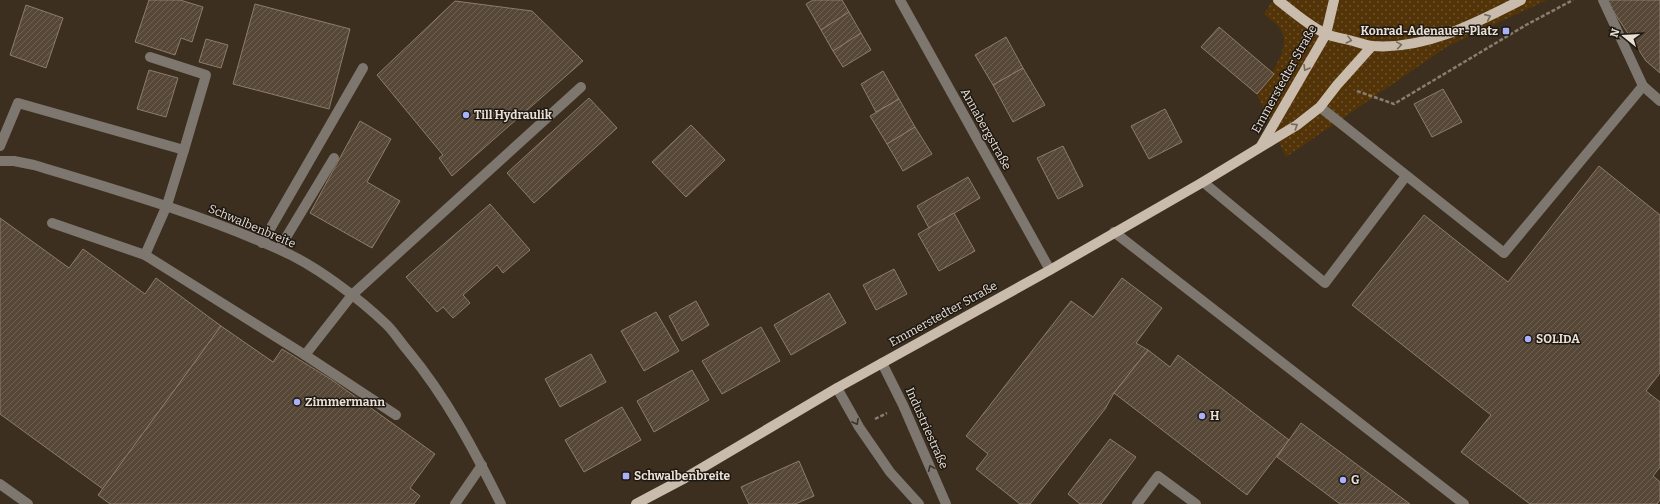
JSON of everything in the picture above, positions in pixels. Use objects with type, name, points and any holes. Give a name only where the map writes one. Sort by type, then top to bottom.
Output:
[{"type":"main road","points":[[1278,0],[1298,16],[1326,34],[1372,46],[1392,46],[1425,41],[1444,35],[1494,14],[1521,0]]},
{"type":"main road","name":"Emmerstedter Straße","points":[[1261,146],[1326,34],[1334,0]]},
{"type":"main road","name":"Emmerstedter Straße","points":[[636,504],[691,474],[837,388],[1050,270],[1203,182],[1298,125],[1320,107],[1337,85],[1372,46]]},
{"type":"street","name":"Annabergstraße","points":[[900,0],[1050,270]]},
{"type":"street","points":[[1604,0],[1643,86],[1660,101]]},
{"type":"street","points":[[145,255],[167,206],[206,76],[150,57]]},
{"type":"street","points":[[262,242],[363,68]]},
{"type":"street","points":[[1320,107],[1504,253],[1643,86]]},
{"type":"street","points":[[305,355],[352,295],[580,88]]},
{"type":"street","points":[[0,146],[18,103],[184,150]]},
{"type":"street","points":[[279,249],[334,158]]},
{"type":"street","name":"Schwalbenbreite","points":[[0,161],[14,161],[34,165],[167,206],[279,249],[307,264],[352,295],[388,326],[419,364],[452,411],[482,465],[501,504]]},
{"type":"street","points":[[1203,182],[1325,282],[1406,176]]},
{"type":"street","points":[[52,223],[145,255],[305,355],[396,415]]},
{"type":"street","points":[[1114,232],[1464,504]]},
{"type":"street","name":"Industriestraße","points":[[882,363],[903,405],[946,504]]},
{"type":"street","points":[[837,388],[859,428],[890,472],[919,504]]},
{"type":"street","points":[[455,504],[482,465]]},
{"type":"street","points":[[1137,504],[1158,476],[1196,504]]},
{"type":"street","points":[[0,484],[28,504]]},
{"type":"path","points":[[1337,85],[1394,104],[1526,25],[1573,0]]},
{"type":"path","points":[[859,428],[903,405]]},
{"type":"shaded area","points":[[1273,0],[1547,0],[1448,46],[1286,157],[1257,94],[1278,63],[1284,45],[1283,36],[1280,29],[1264,14]]},
{"type":"building","points":[[149,0],[180,0],[203,7],[192,42],[181,38],[175,55],[135,42]]},
{"type":"building","points":[[813,0],[842,0],[849,12],[821,30],[806,4]]},
{"type":"building","points":[[1606,0],[1660,0],[1660,73],[1646,61]]},
{"type":"building","name":"Till Hydraulik","points":[[455,1],[532,11],[583,61],[452,176],[439,158],[443,155],[377,75]]},
{"type":"building","points":[[255,4],[350,29],[329,109],[233,84]]},
{"type":"building","points":[[26,5],[63,18],[46,68],[10,55]]},
{"type":"building","points":[[849,12],[861,33],[833,51],[821,30]]},
{"type":"building","points":[[1219,27],[1274,74],[1257,94],[1201,47]]},
{"type":"building","points":[[861,33],[871,50],[843,67],[833,51]]},
{"type":"building","points":[[1006,37],[1023,68],[993,85],[975,55]]},
{"type":"building","points":[[206,39],[228,45],[221,68],[199,62]]},
{"type":"building","points":[[1023,68],[1045,105],[1013,122],[993,85]]},
{"type":"building","points":[[149,70],[178,78],[166,117],[137,109]]},
{"type":"building","points":[[883,71],[899,99],[876,112],[861,84]]},
{"type":"building","points":[[1443,89],[1462,122],[1432,137],[1414,104]]},
{"type":"building","points":[[589,98],[617,128],[534,203],[507,173]]},
{"type":"building","points":[[899,99],[915,127],[887,144],[870,116]]},
{"type":"building","points":[[1165,109],[1182,142],[1149,159],[1131,126]]},
{"type":"building","points":[[360,121],[391,139],[367,182],[400,201],[372,248],[310,213]]},
{"type":"building","points":[[691,125],[725,160],[686,197],[652,162]]},
{"type":"building","points":[[915,127],[932,154],[903,171],[887,144]]},
{"type":"building","points":[[1063,146],[1083,186],[1058,199],[1037,158]]},
{"type":"building","name":"SOLIDA","points":[[1599,166],[1660,215],[1660,373],[1646,391],[1660,402],[1660,467],[1653,476],[1660,482],[1660,500],[1657,504],[1530,504],[1461,452],[1491,415],[1352,305],[1424,215],[1508,282]]},
{"type":"building","points":[[968,177],[980,198],[929,228],[917,206]]},
{"type":"building","points":[[490,204],[530,250],[503,273],[497,265],[463,295],[470,303],[453,318],[443,307],[437,312],[406,277]]},
{"type":"building","points":[[954,213],[975,251],[939,271],[918,234]]},
{"type":"building","points":[[0,218],[69,268],[83,249],[145,294],[156,278],[221,326],[103,489],[0,414]]},
{"type":"building","points":[[894,269],[907,294],[876,310],[863,285]]},
{"type":"building","points":[[1122,278],[1162,308],[1136,343],[1148,350],[1114,393],[1105,409],[1030,504],[1020,504],[976,469],[988,454],[966,436],[1071,301],[1093,317]]},
{"type":"building","points":[[829,293],[846,323],[791,355],[774,325]]},
{"type":"building","points":[[696,301],[709,325],[682,341],[669,316]]},
{"type":"building","points":[[656,312],[679,351],[644,371],[621,331]]},
{"type":"building","points":[[221,326],[273,362],[282,349],[332,380],[435,454],[410,488],[420,496],[414,504],[110,504],[98,495]]},
{"type":"building","points":[[761,327],[780,361],[722,394],[702,361]]},
{"type":"building","name":"H","points":[[1148,350],[1170,367],[1178,355],[1289,440],[1247,495],[1114,393]]},
{"type":"building","points":[[591,354],[606,382],[560,407],[545,379]]},
{"type":"building","points":[[692,370],[709,400],[654,432],[637,401]]},
{"type":"building","points":[[622,407],[641,440],[584,472],[565,440]]},
{"type":"building","name":"G","points":[[1301,423],[1410,504],[1340,504],[1277,457]]},
{"type":"building","points":[[1110,439],[1136,457],[1101,504],[1080,504],[1068,494]]},
{"type":"building","points":[[799,461],[814,496],[795,504],[749,504],[741,487]]},
{"type":"place","name":"Konrad-Adenauer-Platz","points":[[1506,31]]},
{"type":"place","name":"Till Hydraulik","points":[[466,115]]},
{"type":"place","name":"SOLIDA","points":[[1528,339]]},
{"type":"place","name":"Zimmermann","points":[[297,402]]},
{"type":"place","name":"H","points":[[1202,416]]},
{"type":"place","name":"Schwalbenbreite","points":[[626,476]]},
{"type":"place","name":"G","points":[[1343,480]]}]
